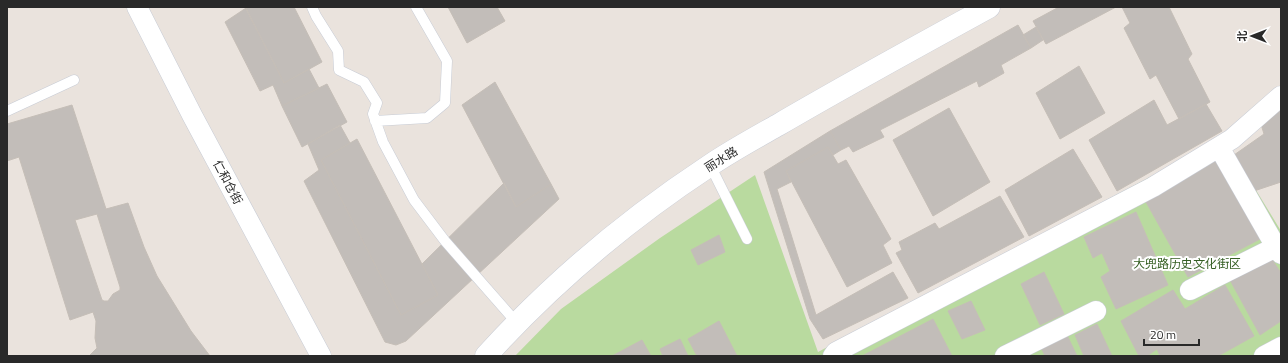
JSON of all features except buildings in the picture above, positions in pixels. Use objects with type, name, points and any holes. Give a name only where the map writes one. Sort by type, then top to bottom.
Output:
[{"type":"street","name":"仁和仓街","points":[[137,7],[192,115],[320,356]]},
{"type":"street","name":"丽水路","points":[[486,356],[516,322],[565,277],[649,208],[710,165],[872,71],[989,7]]},
{"type":"street","points":[[833,356],[836,352],[1153,187],[1232,139],[1281,96]]},
{"type":"street","points":[[1190,290],[1278,250],[1218,148]]},
{"type":"street","points":[[1005,356],[1096,311]]},
{"type":"street","points":[[1264,356],[1281,347]]},
{"type":"lane","points":[[312,7],[338,51],[339,70],[364,82],[377,103],[373,114],[383,142],[414,200],[445,241],[516,322]]},
{"type":"lane","points":[[375,121],[427,118],[445,103],[447,61],[416,7]]},
{"type":"lane","points":[[7,111],[74,80]]},
{"type":"lane","points":[[710,165],[747,239]]},
{"type":"green space","name":"大兜路历史文化街区","points":[[1224,138],[1281,231],[1281,356],[515,356],[561,309],[660,238],[755,175],[818,352]]}]
